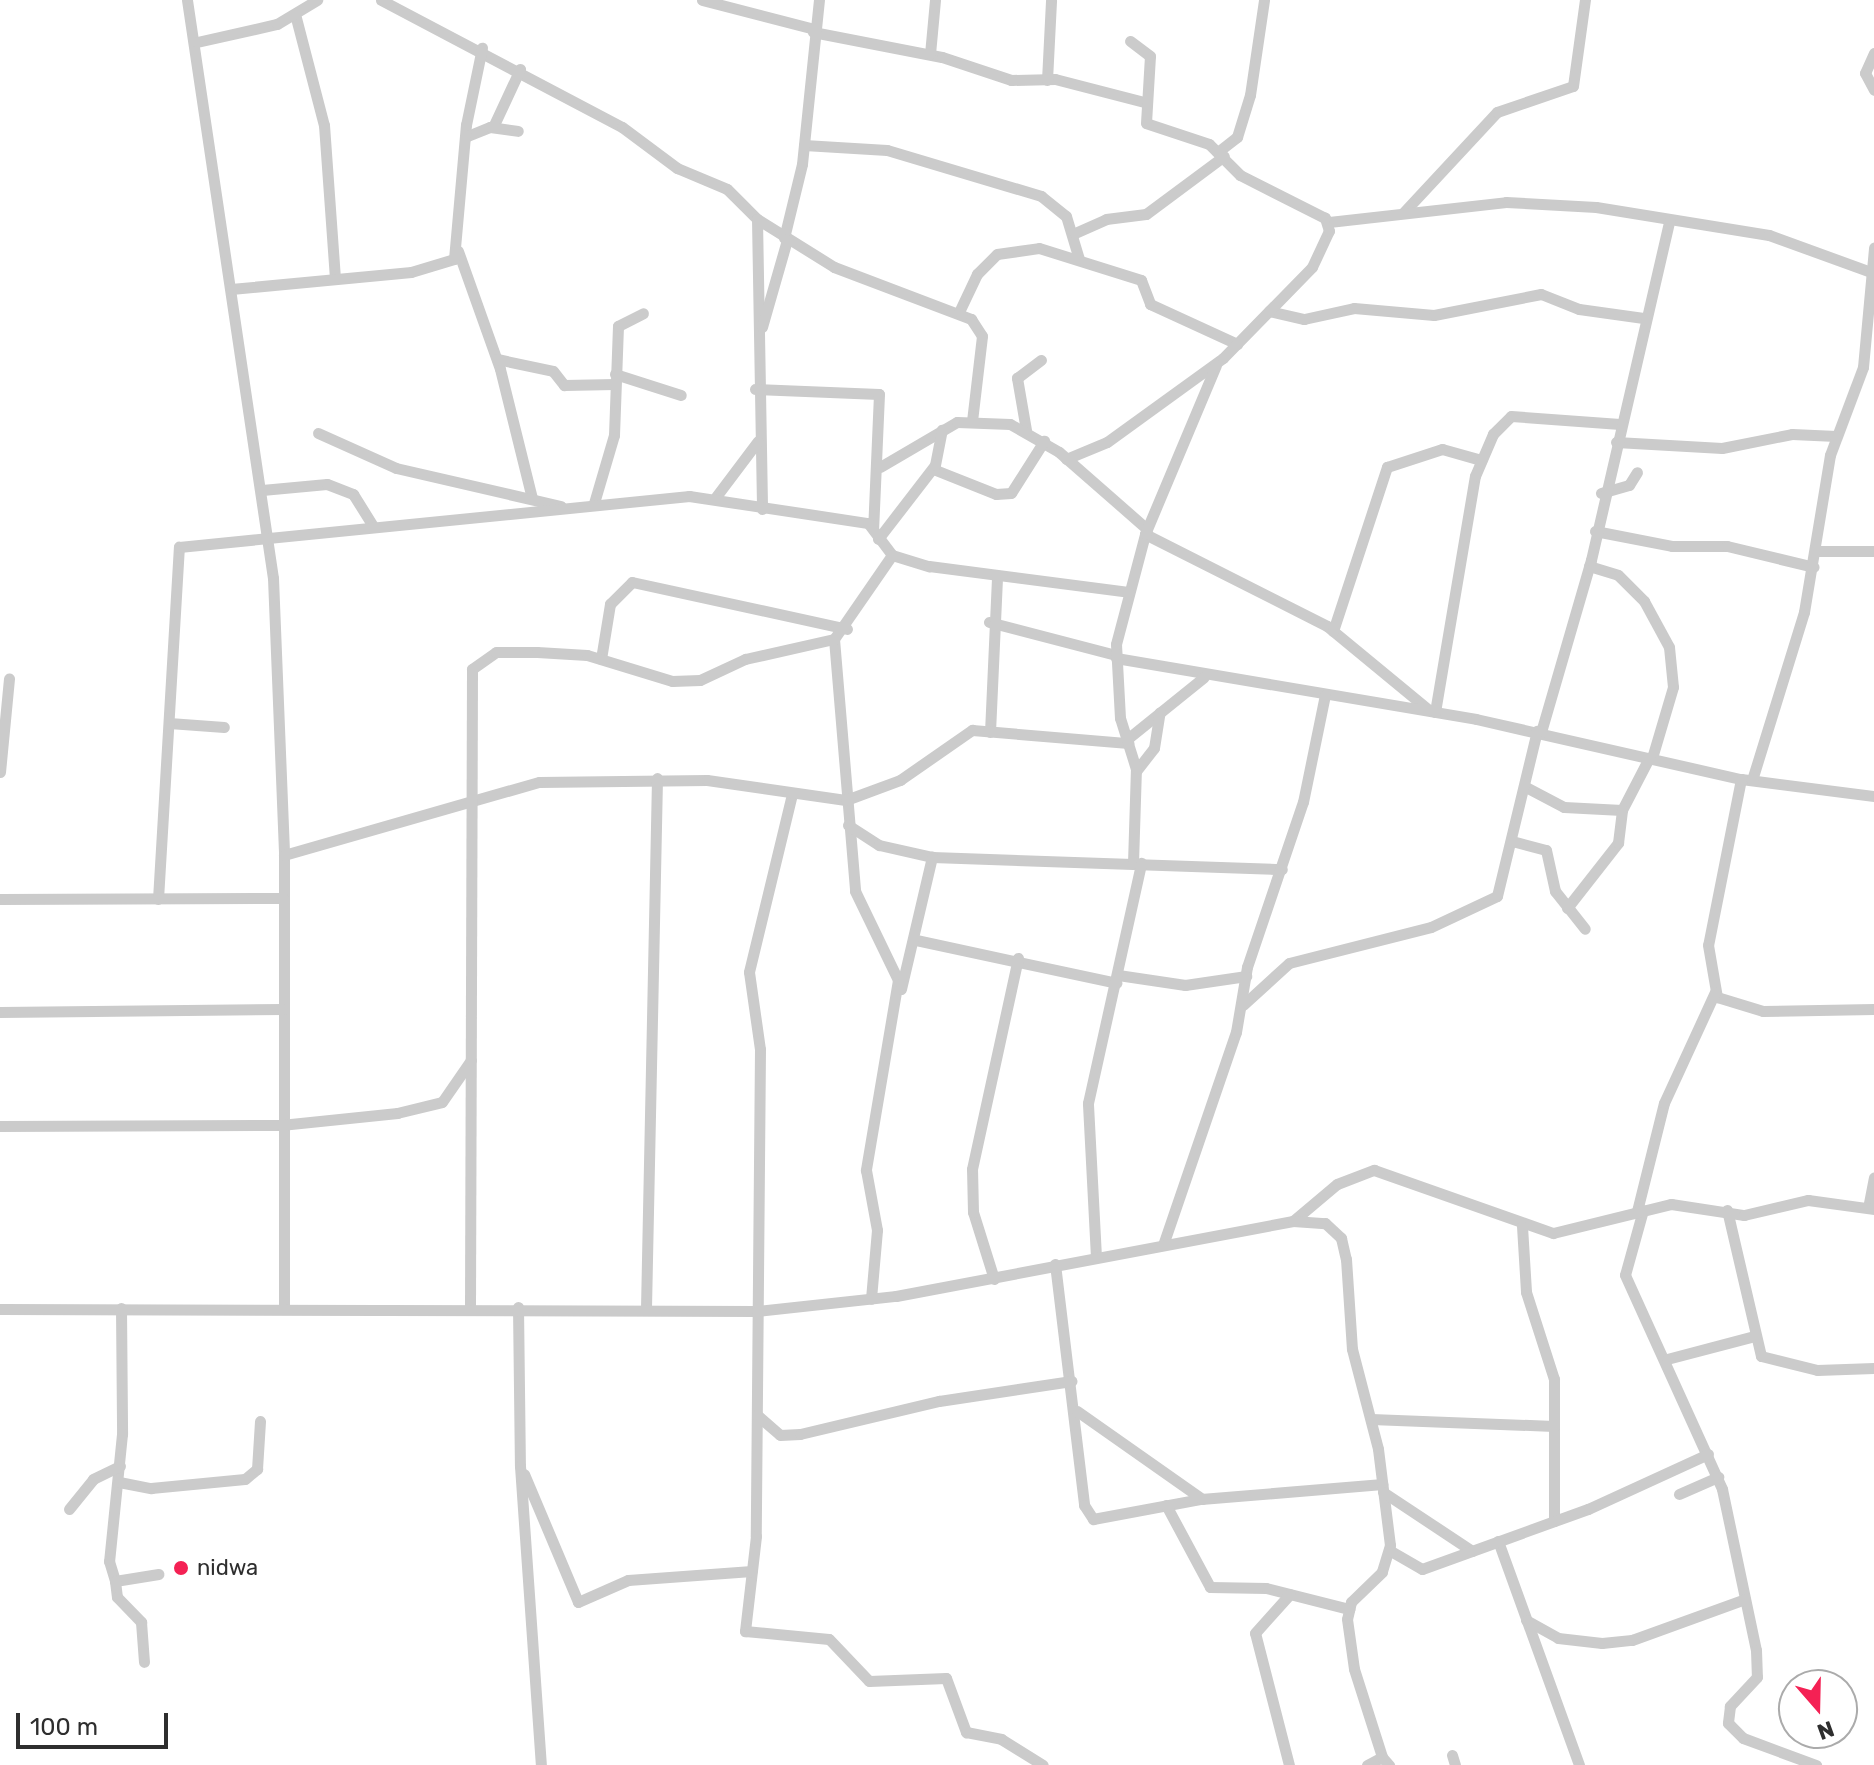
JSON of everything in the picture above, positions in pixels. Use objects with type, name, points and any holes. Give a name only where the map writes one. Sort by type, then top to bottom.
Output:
[{"type":"street","points":[[187,0],[197,42],[268,539],[284,855],[281,1125],[284,1308]]},
{"type":"street","points":[[197,42],[295,14],[317,0]]},
{"type":"street","points":[[381,0],[482,48],[622,127],[677,168],[727,189],[757,219],[834,267],[959,312],[982,336],[972,421]]},
{"type":"street","points":[[702,0],[814,31],[930,54],[1011,80],[1047,80],[1144,102]]},
{"type":"street","points":[[762,509],[755,389],[760,334],[785,239],[804,145],[819,0]]},
{"type":"street","points":[[930,54],[935,0]]},
{"type":"street","points":[[1047,80],[1051,0]]},
{"type":"street","points":[[1075,233],[1106,219],[1146,214],[1222,154],[1237,137],[1250,95],[1264,0]]},
{"type":"street","points":[[1403,213],[1497,112],[1573,86],[1585,0]]},
{"type":"street","points":[[295,14],[324,125],[335,277]]},
{"type":"street","points":[[1130,41],[1150,56],[1144,102],[1148,124],[1185,131],[1222,154],[1240,175],[1329,222],[1523,202],[1769,235],[1868,271]]},
{"type":"street","points":[[482,48],[465,137],[458,251],[497,359],[532,498]]},
{"type":"street","points":[[1874,53],[1865,73],[1874,90]]},
{"type":"street","points":[[493,127],[520,69]]},
{"type":"street","points":[[465,137],[493,127],[518,131]]},
{"type":"street","points":[[804,145],[887,150],[1041,196],[1058,205],[1075,233],[1079,259]]},
{"type":"street","points":[[757,219],[752,277],[760,334]]},
{"type":"street","points":[[1243,1005],[1289,963],[1431,927],[1497,896],[1539,732],[1589,566],[1601,493],[1669,221]]},
{"type":"street","points":[[1066,459],[1107,442],[1217,363],[1312,267],[1329,222]]},
{"type":"street","points":[[959,312],[977,274],[997,254],[1039,248],[1144,282],[1150,304],[1237,344]]},
{"type":"street","points":[[1816,1765],[1743,1738],[1728,1723],[1730,1706],[1759,1669],[1718,1477],[1667,1359],[1625,1275],[1664,1103],[1715,992],[1708,945],[1747,780],[1814,567],[1836,436],[1863,367],[1870,287],[1868,271],[1874,248]]},
{"type":"street","points":[[231,289],[439,267],[458,251]]},
{"type":"street","points":[[1269,311],[1304,319],[1354,308],[1444,314],[1541,294],[1579,309],[1643,318]]},
{"type":"street","points":[[594,503],[614,435],[618,326],[643,313]]},
{"type":"street","points":[[497,359],[553,371],[564,385],[615,379],[681,395]]},
{"type":"street","points":[[1026,430],[1017,378],[1041,360]]},
{"type":"street","points":[[1096,1257],[1088,1103],[1117,979],[1137,863],[1136,771],[1127,742],[1116,656],[1128,592],[1146,532],[1217,363]]},
{"type":"street","points":[[501,384],[524,364]]},
{"type":"street","points":[[755,389],[877,393],[880,467],[876,534]]},
{"type":"street","points":[[1432,711],[1481,460],[1511,416],[1620,424]]},
{"type":"street","points":[[880,467],[942,430],[972,421],[1026,430],[1066,459],[1146,532],[1333,631],[1432,711]]},
{"type":"street","points":[[876,534],[933,469],[942,430]]},
{"type":"street","points":[[318,433],[396,468],[561,506]]},
{"type":"street","points":[[1616,442],[1722,448],[1792,434],[1836,436]]},
{"type":"street","points":[[715,498],[758,441]]},
{"type":"street","points":[[933,469],[981,490],[1011,493],[1044,441]]},
{"type":"street","points":[[1333,631],[1387,467],[1442,449],[1481,460]]},
{"type":"street","points":[[1601,493],[1629,485],[1637,472]]},
{"type":"street","points":[[262,490],[327,484],[353,494],[374,527]]},
{"type":"street","points":[[158,899],[176,549],[561,506],[715,498],[876,534],[892,555],[997,577],[1128,592]]},
{"type":"street","points":[[1595,531],[1672,546],[1752,550],[1814,567]]},
{"type":"street","points":[[1818,551],[1874,551]]},
{"type":"street","points":[[470,1307],[475,800],[469,686],[477,662],[496,652],[601,659],[687,682],[834,639],[847,629],[892,555]]},
{"type":"street","points":[[1567,908],[1618,843],[1622,810],[1651,758],[1673,687],[1669,647],[1644,601],[1618,575],[1589,566]]},
{"type":"street","points":[[990,732],[989,622],[997,577]]},
{"type":"street","points":[[601,659],[610,604],[632,582],[847,629]]},
{"type":"street","points":[[989,622],[1204,677],[1432,711],[1747,780],[1874,796]]},
{"type":"street","points":[[834,639],[855,891],[896,965],[895,1013]]},
{"type":"street","points":[[284,855],[539,782],[657,778],[846,800],[900,780],[962,734],[990,732],[1127,742],[1204,677]]},
{"type":"street","points":[[0,772],[9,678]]},
{"type":"street","points":[[1163,1245],[1243,1005],[1246,976],[1282,869],[1325,695]]},
{"type":"street","points":[[1136,771],[1154,748],[1160,712]]},
{"type":"street","points":[[169,723],[224,727]]},
{"type":"street","points":[[646,1308],[657,778]]},
{"type":"street","points":[[1526,787],[1569,808],[1622,810]]},
{"type":"street","points":[[792,794],[749,972],[760,1049],[756,1415],[748,1636],[829,1639],[869,1681],[940,1675],[966,1732],[1001,1739],[1043,1765]]},
{"type":"street","points":[[848,825],[879,845],[932,857],[1282,869]]},
{"type":"street","points":[[1512,841],[1546,850],[1567,908],[1585,929]]},
{"type":"street","points":[[871,1299],[877,1230],[866,1170],[880,1064],[916,940],[932,857]]},
{"type":"street","points":[[0,899],[283,898]]},
{"type":"street","points":[[916,940],[1117,979],[1185,985],[1246,976]]},
{"type":"street","points":[[994,1279],[973,1212],[972,1169],[1018,958]]},
{"type":"street","points":[[1715,992],[1732,1005],[1763,1011],[1874,1009]]},
{"type":"street","points":[[0,1012],[283,1009]]},
{"type":"street","points":[[0,1126],[281,1125],[425,1108],[442,1102],[472,1058]]},
{"type":"street","points":[[1293,1221],[1337,1184],[1374,1170],[1522,1226],[1553,1233],[1640,1211],[1698,1203],[1755,1215],[1827,1200],[1871,1208],[1874,1178]]},
{"type":"street","points":[[1727,1210],[1751,1337],[1761,1356],[1785,1366],[1874,1368]]},
{"type":"street","points":[[0,1309],[518,1307],[757,1311],[871,1299],[994,1279],[1055,1264],[1293,1221],[1325,1223],[1341,1238],[1352,1349],[1371,1419],[1389,1550],[1382,1572],[1349,1609],[1354,1669],[1386,1761],[1367,1765]]},
{"type":"street","points":[[1522,1226],[1526,1292],[1552,1366],[1554,1521]]},
{"type":"street","points":[[1055,1264],[1077,1411],[1087,1515],[1110,1518],[1203,1499],[1382,1488],[1472,1551]]},
{"type":"street","points":[[518,1307],[520,1466],[541,1765]]},
{"type":"street","points":[[121,1308],[120,1466],[109,1541],[117,1597],[141,1622],[144,1662]]},
{"type":"street","points":[[1667,1359],[1751,1337]]},
{"type":"street","points":[[756,1415],[780,1435],[800,1434],[939,1401],[1071,1381]]},
{"type":"street","points":[[1077,1411],[1203,1499]]},
{"type":"street","points":[[1371,1419],[1554,1426]]},
{"type":"street","points":[[119,1482],[151,1488],[245,1479],[257,1469],[260,1421]]},
{"type":"street","points":[[1389,1550],[1422,1569],[1554,1521],[1708,1454]]},
{"type":"street","points":[[69,1509],[93,1479],[120,1466]]},
{"type":"street","points":[[520,1466],[578,1602],[628,1580],[752,1571]]},
{"type":"street","points":[[1679,1494],[1718,1477]]},
{"type":"street","points":[[1166,1505],[1210,1587],[1290,1594],[1349,1609]]},
{"type":"street","points":[[1498,1541],[1579,1765]]},
{"type":"street","points":[[115,1581],[158,1574]]},
{"type":"street","points":[[1289,1765],[1255,1633],[1290,1594]]},
{"type":"street","points":[[1526,1620],[1558,1638],[1602,1643],[1632,1640],[1745,1599]]},
{"type":"place","name":"nidwa","points":[[181,1568]]}]
